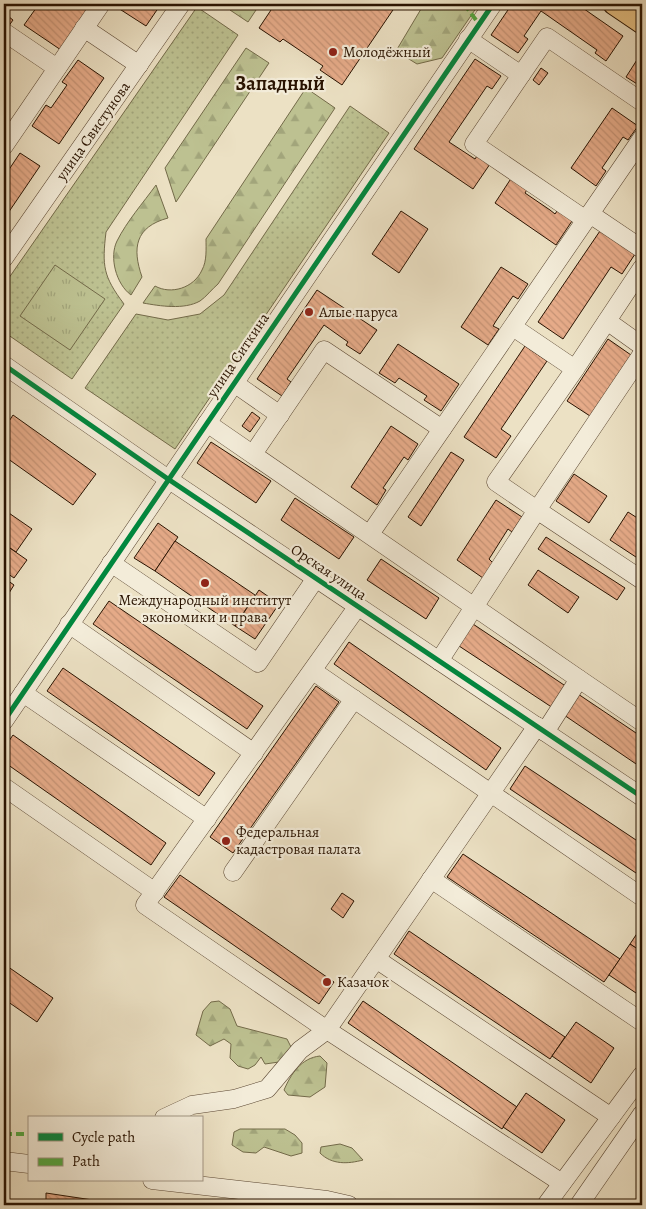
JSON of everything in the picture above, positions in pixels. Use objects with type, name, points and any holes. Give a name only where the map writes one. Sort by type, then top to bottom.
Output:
[{"type":"main road","points":[[614,4],[642,23]]},
{"type":"street","points":[[4,146],[101,4]]},
{"type":"street","name":"улица Свистунова","points":[[6,248],[182,4]]},
{"type":"street","name":"улица Ситкина","points":[[4,721],[493,4]]},
{"type":"street","points":[[84,28],[139,65]]},
{"type":"street","points":[[4,32],[57,68]]},
{"type":"street","points":[[642,102],[547,37],[474,144],[642,249]]},
{"type":"street","points":[[468,39],[521,75]]},
{"type":"street","points":[[370,534],[642,138]]},
{"type":"street","points":[[642,268],[575,369],[496,482],[642,580]]},
{"type":"street","points":[[607,321],[642,346]]},
{"type":"street","points":[[513,327],[575,369]]},
{"type":"street","points":[[254,454],[324,350],[442,430]]},
{"type":"street","points":[[439,661],[537,510],[642,354]]},
{"type":"street","name":"Орская улица","points":[[4,364],[168,479],[642,797]]},
{"type":"street","points":[[234,383],[280,415]]},
{"type":"street","points":[[207,423],[642,722]]},
{"type":"street","points":[[111,563],[258,663],[316,578]]},
{"type":"street","points":[[358,606],[146,905],[327,1030],[562,1183]]},
{"type":"street","points":[[69,624],[254,753]]},
{"type":"street","points":[[312,671],[642,898]]},
{"type":"street","points":[[168,1116],[192,1105],[234,1099],[267,1089],[300,1050],[327,1030],[490,793],[579,679]]},
{"type":"street","points":[[23,692],[207,819]]},
{"type":"street","points":[[233,872],[354,699]]},
{"type":"street","points":[[4,787],[155,892]]},
{"type":"street","points":[[431,880],[642,1022]]},
{"type":"street","points":[[376,959],[611,1117]]},
{"type":"street","points":[[546,1205],[642,1075]]},
{"type":"street","points":[[579,1205],[642,1114]]},
{"type":"street","points":[[4,1161],[28,1164]]},
{"type":"street","points":[[170,1182],[327,1200],[349,1205]]},
{"type":"green space","points":[[234,4],[260,4],[248,22],[230,10]]},
{"type":"green space","points":[[424,4],[479,4],[442,58],[417,64],[396,51]]},
{"type":"green space","points":[[197,7],[238,35],[106,232],[104,262],[108,278],[124,304],[72,379],[4,332],[4,285]]},
{"type":"green space","points":[[246,48],[269,63],[176,202],[165,168]]},
{"type":"green space","points":[[306,88],[335,108],[218,284],[200,301],[187,306],[143,303],[155,286],[161,289],[175,290],[188,285],[198,276],[205,263],[206,239]]},
{"type":"green space","points":[[350,106],[389,133],[175,449],[85,388],[136,314],[168,320],[200,314],[224,295]]},
{"type":"green space","points":[[156,185],[168,218],[149,227],[139,240],[137,257],[142,277],[131,295],[121,284],[115,270],[115,247],[125,226]]},
{"type":"green space","points":[[55,265],[105,299],[70,350],[20,316]]},
{"type":"green space","points":[[219,1001],[230,1009],[237,1026],[287,1039],[291,1047],[279,1062],[265,1064],[261,1057],[255,1065],[248,1069],[238,1066],[230,1058],[231,1044],[224,1039],[210,1046],[196,1035],[203,1011],[211,1002]]},
{"type":"green space","points":[[320,1056],[327,1063],[325,1087],[310,1097],[288,1095],[284,1090],[290,1078],[302,1063],[313,1057]]},
{"type":"green space","points":[[240,1129],[285,1129],[295,1135],[302,1143],[302,1153],[291,1156],[264,1147],[256,1153],[243,1152],[232,1145],[234,1132]]},
{"type":"green space","points":[[340,1144],[352,1148],[363,1160],[335,1162],[320,1153],[321,1147]]},
{"type":"building","points":[[39,4],[92,4],[61,50],[24,25]]},
{"type":"building","points":[[121,4],[161,4],[146,26],[118,8]]},
{"type":"building","name":"Молодёжный","points":[[275,4],[363,4],[368,7],[370,4],[397,4],[342,85],[320,70],[323,66],[283,39],[280,42],[259,28]]},
{"type":"building","points":[[512,4],[577,4],[623,36],[606,61],[595,53],[597,50],[541,11],[524,36],[528,39],[518,53],[491,35]]},
{"type":"building","points":[[4,13],[13,20],[8,27],[4,24]]},
{"type":"building","points":[[642,52],[642,87],[626,77]]},
{"type":"building","points":[[475,59],[501,76],[492,89],[487,86],[449,142],[475,159],[477,156],[490,164],[473,189],[414,149]]},
{"type":"building","points":[[78,60],[104,78],[59,144],[32,126],[46,105],[51,108],[67,85],[62,82]]},
{"type":"building","points":[[541,68],[548,73],[539,85],[533,80]]},
{"type":"building","points":[[612,108],[638,126],[628,140],[623,137],[602,168],[606,171],[596,186],[571,168]]},
{"type":"building","points":[[20,153],[40,166],[4,219],[4,177]]},
{"type":"building","points":[[512,177],[528,188],[525,193],[555,214],[559,208],[574,218],[556,245],[495,203]]},
{"type":"building","points":[[401,211],[428,229],[399,273],[372,254]]},
{"type":"building","points":[[602,228],[637,251],[622,274],[611,267],[563,339],[538,322]]},
{"type":"building","points":[[501,267],[528,284],[518,299],[513,296],[496,321],[493,326],[499,329],[488,345],[461,327]]},
{"type":"building","points":[[317,290],[377,330],[360,354],[346,345],[348,342],[324,325],[287,379],[291,382],[282,396],[257,379]]},
{"type":"building","points":[[608,339],[631,355],[590,416],[567,401]]},
{"type":"building","points":[[398,344],[459,384],[441,411],[424,400],[427,396],[399,378],[395,383],[379,373]]},
{"type":"building","points":[[525,346],[547,361],[501,429],[511,436],[496,458],[464,437]]},
{"type":"building","points":[[252,412],[260,418],[250,432],[242,426]]},
{"type":"building","points":[[13,415],[96,474],[73,505],[4,456],[4,429]]},
{"type":"building","points":[[391,426],[418,444],[408,460],[404,457],[383,488],[386,490],[377,505],[351,487]]},
{"type":"building","points":[[211,442],[271,481],[256,503],[197,463]]},
{"type":"building","points":[[451,452],[464,460],[421,526],[408,517]]},
{"type":"building","points":[[574,474],[607,496],[589,523],[556,501]]},
{"type":"building","points":[[295,498],[354,537],[339,559],[281,520]]},
{"type":"building","points":[[496,500],[522,517],[512,532],[508,529],[489,559],[493,563],[483,578],[457,560]]},
{"type":"building","points":[[6,511],[32,529],[16,552],[4,544],[4,515]]},
{"type":"building","points":[[628,512],[642,521],[642,561],[610,540]]},
{"type":"building","points":[[158,523],[178,537],[155,571],[134,558]]},
{"type":"building","points":[[546,537],[625,588],[617,600],[538,549]]},
{"type":"building","name":"Международный институт экономики и права","points":[[175,541],[255,595],[235,626],[155,571]]},
{"type":"building","points":[[4,544],[27,560],[14,578],[4,571]]},
{"type":"building","points":[[381,559],[439,598],[426,619],[367,580]]},
{"type":"building","points":[[538,570],[579,597],[568,613],[528,585]]},
{"type":"building","points":[[4,578],[14,585],[4,601]]},
{"type":"building","points":[[259,590],[279,604],[255,639],[235,626]]},
{"type":"building","points":[[109,601],[263,706],[247,729],[93,624]]},
{"type":"building","points":[[470,622],[567,687],[553,708],[456,644]]},
{"type":"building","points":[[349,642],[501,748],[486,770],[334,664]]},
{"type":"building","points":[[63,668],[215,773],[199,796],[47,691]]},
{"type":"building","points":[[316,686],[339,702],[233,853],[210,837]]},
{"type":"building","points":[[578,694],[642,737],[642,768],[564,715]]},
{"type":"building","points":[[13,735],[166,843],[151,865],[4,762],[4,748]]},
{"type":"building","points":[[525,766],[642,844],[642,877],[510,789]]},
{"type":"building","points":[[463,854],[620,959],[604,982],[447,877]]},
{"type":"building","points":[[180,875],[334,982],[319,1004],[164,897]]},
{"type":"building","points":[[342,893],[354,901],[343,918],[331,909]]},
{"type":"building","points":[[640,929],[642,931],[642,952],[630,944]]},
{"type":"building","points":[[409,931],[565,1037],[550,1059],[394,954]]},
{"type":"building","points":[[630,944],[642,952],[642,997],[609,975]]},
{"type":"building","points":[[4,964],[53,998],[37,1022],[4,999]]},
{"type":"building","points":[[363,1001],[517,1107],[502,1129],[348,1023]]},
{"type":"building","points":[[576,1022],[614,1048],[591,1083],[552,1056]]},
{"type":"building","points":[[526,1093],[565,1120],[542,1153],[503,1127]]},
{"type":"building","points":[[46,1193],[126,1205],[53,1205],[46,1203]]},
{"type":"tram line","points":[[632,4],[642,11]]},
{"type":"marked path","points":[[464,4],[479,24]]},
{"type":"marked path","points":[[4,1134],[28,1134]]},
{"type":"cycle path","points":[[4,721],[493,4]]},
{"type":"cycle path","points":[[4,365],[168,479],[642,797]]},
{"type":"place","name":"Молодёжный","points":[[333,52]]},
{"type":"place","name":"Алые паруса","points":[[309,312]]},
{"type":"place","name":"Международный институт экономики и права","points":[[205,583]]},
{"type":"place","name":"Федеральная кадастровая палата","points":[[226,841]]},
{"type":"place","name":"Казачок","points":[[327,982]]},
{"type":"district","name":"Западный","points":[[280,83]]}]
